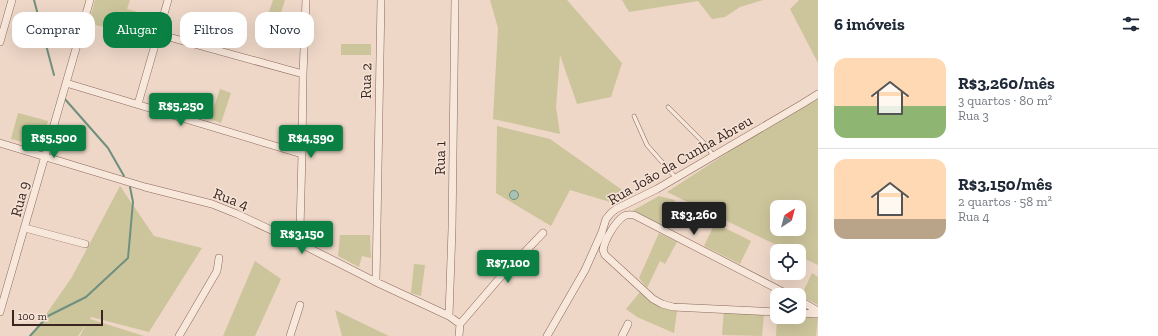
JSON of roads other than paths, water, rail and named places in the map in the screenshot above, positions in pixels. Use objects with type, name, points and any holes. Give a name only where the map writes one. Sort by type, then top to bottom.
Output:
[{"type":"street","points":[[0,42],[12,0]]},
{"type":"street","name":"Rua 9","points":[[0,312],[90,0]]},
{"type":"street","points":[[164,12],[168,0]]},
{"type":"street","points":[[300,244],[306,0]]},
{"type":"street","name":"Rua 2","points":[[376,282],[381,0]]},
{"type":"street","name":"Rua 1","points":[[449,316],[452,229],[455,0]]},
{"type":"street","points":[[172,38],[303,74]]},
{"type":"street","points":[[138,104],[154,48]]},
{"type":"street","points":[[66,83],[302,154]]},
{"type":"street","name":"Rua João da Cunha Abreu","points":[[547,336],[605,233],[606,219],[611,213],[616,209],[657,189],[818,94]]},
{"type":"street","name":"Rua 4","points":[[0,143],[145,187],[212,204],[237,214],[449,316],[460,324]]},
{"type":"street","points":[[770,312],[673,307],[662,304],[653,298],[605,255],[603,250],[605,233],[624,216],[634,215],[775,288]]},
{"type":"street","points":[[25,228],[85,244]]},
{"type":"street","points":[[459,336],[460,324],[543,233]]},
{"type":"street","points":[[179,336],[216,271],[219,258]]},
{"type":"street","points":[[806,304],[818,311]]},
{"type":"street","points":[[290,336],[300,305]]},
{"type":"street","points":[[806,313],[818,314]]},
{"type":"street","points":[[622,336],[628,324]]},
{"type":"lane","points":[[668,107],[707,146],[713,156]]},
{"type":"lane","points":[[634,116],[647,145],[676,178]]},
{"type":"waterway","points":[[34,0],[54,75]]},
{"type":"waterway","points":[[64,98],[108,148],[124,176]]},
{"type":"waterway","points":[[30,336],[48,316],[86,297],[128,258],[133,202],[130,187]]}]
